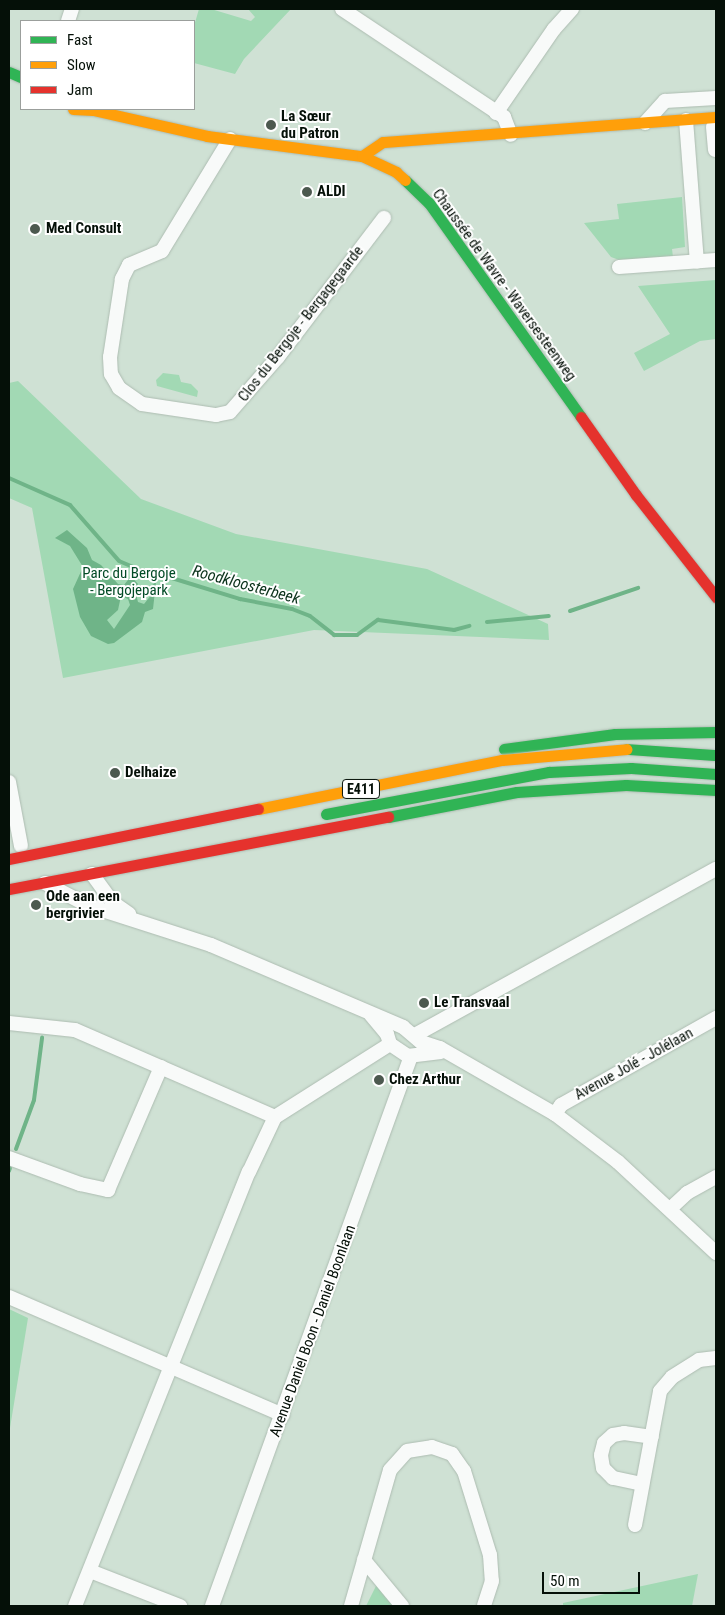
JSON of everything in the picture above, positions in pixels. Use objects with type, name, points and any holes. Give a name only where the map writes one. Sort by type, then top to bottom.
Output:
[{"type":"main road","name":"Chaussée de Wavre - Waversesteenweg","points":[[92,110],[230,139],[362,156],[396,172],[429,203],[636,495],[711,580],[716,597]]},
{"type":"main road","points":[[362,156],[382,142],[434,140],[686,120],[715,122]]},
{"type":"main road","points":[[386,166],[400,154],[434,140]]},
{"type":"main road","points":[[15,847],[506,748],[615,734],[716,732]]},
{"type":"main road","name":"E411","points":[[9,860],[502,760],[632,749],[716,756]]},
{"type":"main road","name":"E411","points":[[310,817],[549,772],[631,768],[716,774]]},
{"type":"main road","points":[[9,890],[517,792],[626,785],[716,790]]},
{"type":"main road","points":[[60,839],[92,874]]},
{"type":"main road","points":[[9,877],[164,846]]},
{"type":"street","points":[[342,9],[507,121],[511,134]]},
{"type":"street","points":[[496,113],[572,9]]},
{"type":"street","points":[[645,123],[665,101],[716,98]]},
{"type":"street","points":[[686,120],[697,262]]},
{"type":"street","points":[[715,122],[715,150]]},
{"type":"street","name":"Clos du Bergoje - Bergagegaarde","points":[[230,139],[166,246],[162,251],[129,265],[122,279],[110,357],[111,374],[119,388],[142,404],[216,415],[230,412],[278,357],[384,218]]},
{"type":"street","points":[[619,267],[716,260]]},
{"type":"street","points":[[9,782],[15,847]]},
{"type":"street","points":[[416,1047],[716,869]]},
{"type":"street","points":[[92,874],[112,902],[136,918]]},
{"type":"street","points":[[45,883],[87,905],[136,918],[211,945],[400,1026],[416,1047]]},
{"type":"street","points":[[371,1014],[389,1039],[416,1047],[446,1052],[554,1114],[671,1208],[716,1253]]},
{"type":"street","name":"Avenue Jolé - Jolélaan","points":[[554,1114],[561,1106],[716,1018]]},
{"type":"street","points":[[9,1023],[75,1030],[275,1117]]},
{"type":"street","points":[[74,1606],[90,1571],[170,1367],[275,1117],[389,1039],[391,1028],[400,1026]]},
{"type":"street","name":"Avenue Daniel Boon - Daniel Boonlaan","points":[[212,1606],[416,1047]]},
{"type":"street","points":[[9,1158],[80,1184],[108,1190],[161,1067]]},
{"type":"street","points":[[671,1208],[687,1193],[716,1177]]},
{"type":"street","points":[[9,1297],[282,1414]]},
{"type":"street","points":[[635,1525],[660,1390],[666,1383],[699,1360],[716,1358]]},
{"type":"street","points":[[642,1484],[613,1478],[603,1468],[601,1455],[604,1443],[613,1435],[624,1433],[652,1438]]},
{"type":"street","points":[[351,1606],[390,1470],[408,1451],[420,1447],[444,1449],[464,1471],[490,1555],[492,1581],[484,1606]]},
{"type":"street","points":[[364,1560],[402,1606]]},
{"type":"street","points":[[90,1571],[180,1606]]},
{"type":"green space","points":[[199,9],[211,9],[251,21],[255,17],[248,9],[291,9],[244,59],[235,74],[195,63],[195,23]]},
{"type":"green space","points":[[682,197],[685,247],[672,249],[673,257],[622,261],[611,257],[584,223],[619,219],[617,204]]},
{"type":"green space","points":[[716,280],[716,339],[700,341],[644,371],[634,353],[670,334],[638,286]]},
{"type":"green space","points":[[163,373],[179,375],[181,382],[191,384],[198,391],[197,397],[157,386],[156,380]]},
{"type":"green space","name":"Parc du Bergoje - Bergojepark","points":[[18,381],[141,499],[236,534],[427,569],[548,624],[549,640],[314,630],[63,678],[32,508],[9,498],[9,383]]},
{"type":"green space","points":[[9,1309],[28,1318],[9,1434]]},
{"type":"green space","points":[[698,1574],[692,1606],[563,1606],[563,1603]]},
{"type":"green space","points":[[376,1586],[407,1606],[366,1606]]},
{"type":"shaded area","points":[[67,530],[87,548],[92,560],[101,565],[118,584],[124,585],[131,576],[138,584],[135,590],[138,602],[144,604],[152,594],[151,586],[156,582],[153,609],[145,612],[142,622],[114,643],[108,644],[91,636],[80,617],[73,589],[83,567],[70,546],[55,538]],"holes":[[[121,596],[128,599],[130,605],[114,629],[107,620],[118,610]]]},
{"type":"waterway","name":"Roodkloosterbeek","points":[[9,478],[70,505],[119,561],[154,576],[162,575],[240,599],[292,609],[310,616],[334,635],[357,635],[378,620],[454,630],[469,626]]},
{"type":"waterway","name":"Roodkloosterbeek","points":[[570,611],[638,588]]},
{"type":"waterway","name":"Roodkloosterbeek","points":[[487,622],[549,616]]},
{"type":"waterway","points":[[16,1149],[34,1100],[42,1038]]},
{"type":"traffic: fast","points":[[9,72],[20,77]]},
{"type":"traffic: fast","points":[[405,180],[429,203],[581,417]]},
{"type":"traffic: fast","points":[[504,749],[615,734],[716,732]]},
{"type":"traffic: fast","points":[[627,749],[716,755]]},
{"type":"traffic: fast","points":[[326,814],[549,772],[631,768],[716,774]]},
{"type":"traffic: fast","points":[[388,817],[517,792],[626,785],[716,790]]},
{"type":"traffic: slow","points":[[93,110],[207,136],[362,156],[396,172],[405,180]]},
{"type":"traffic: slow","points":[[362,156],[383,142],[716,117]]},
{"type":"traffic: slow","points":[[258,809],[502,760],[627,749]]},
{"type":"traffic: jam","points":[[581,417],[636,495],[716,597]]},
{"type":"traffic: jam","points":[[9,859],[258,809]]},
{"type":"traffic: jam","points":[[9,889],[388,817]]},
{"type":"place","name":"La Sœur du Patron","points":[[271,125]]},
{"type":"place","name":"ALDI","points":[[307,192]]},
{"type":"place","name":"Med Consult","points":[[35,229]]},
{"type":"place","name":"Delhaize","points":[[115,773]]},
{"type":"place","name":"Ode aan een bergrivier","points":[[36,905]]},
{"type":"place","name":"Le Transvaal","points":[[424,1003]]},
{"type":"place","name":"Chez Arthur","points":[[379,1080]]}]
